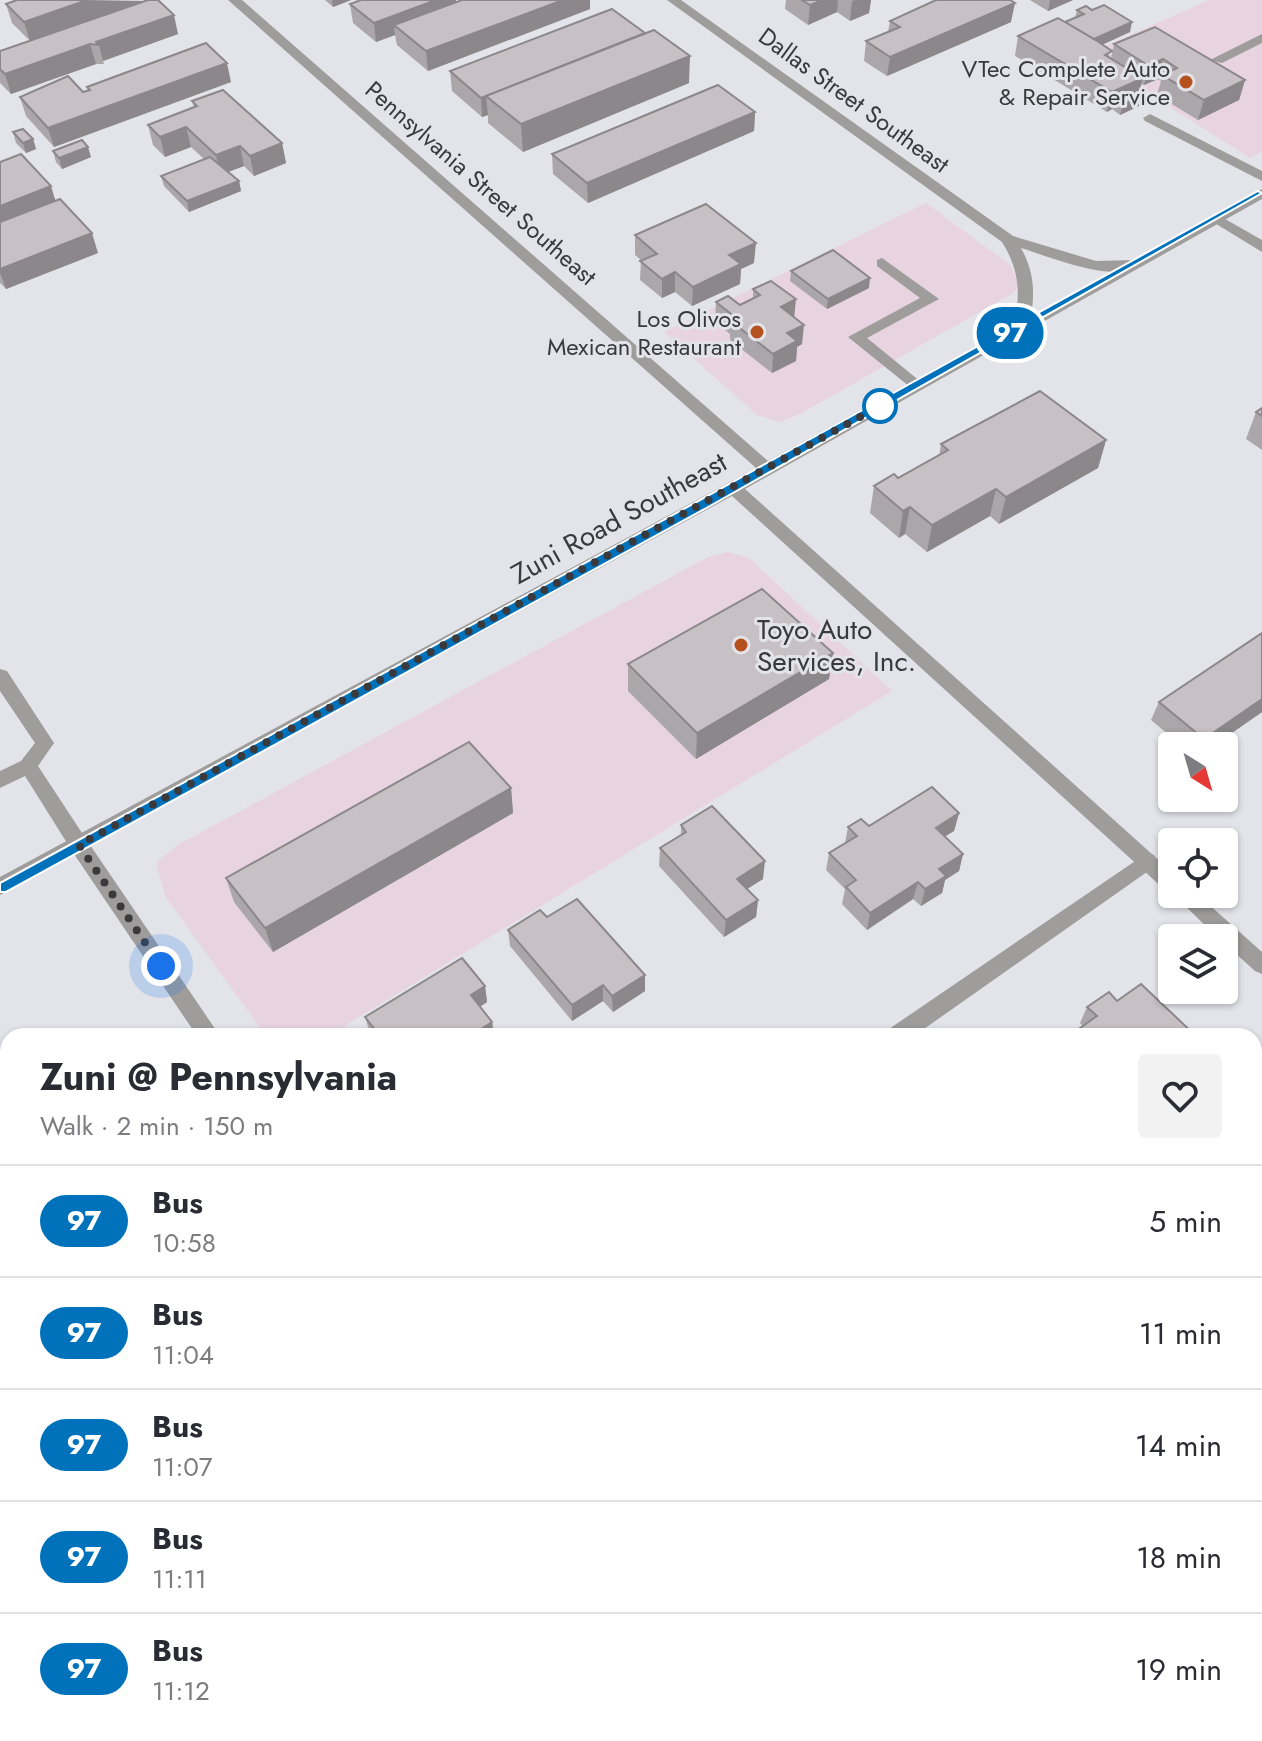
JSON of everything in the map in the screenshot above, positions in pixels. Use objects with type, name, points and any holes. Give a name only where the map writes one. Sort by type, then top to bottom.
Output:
[{"type":"street","name":"Pennsylvania Street Southeast","points":[[234,0],[767,469]]},
{"type":"street","name":"Dallas Street Southeast","points":[[673,0],[1008,239],[1095,266],[1133,265]]},
{"type":"street","points":[[1217,60],[1262,38]]},
{"type":"street","points":[[1150,118],[1262,177]]},
{"type":"street","name":"Zuni Road Southeast","points":[[0,887],[733,488],[1262,193]]},
{"type":"street","points":[[1218,219],[1262,247]]},
{"type":"street","name":"Dallas Street Southeast","points":[[1008,239],[1028,278],[1028,298],[1021,327]]},
{"type":"street","points":[[882,263],[931,299],[856,337],[915,386]]},
{"type":"street","points":[[733,488],[1158,871]]},
{"type":"street","points":[[0,676],[45,743],[28,766],[0,780]]},
{"type":"street","points":[[28,766],[204,1028]]},
{"type":"street","points":[[908,1028],[1147,861]]},
{"type":"street","points":[[1199,908],[1262,965]]},
{"type":"shaded area","points":[[1209,0],[1262,0],[1262,152],[1250,158],[1087,54]]},
{"type":"shaded area","points":[[926,203],[1010,265],[1020,285],[1013,293],[800,414],[780,422],[757,415],[664,332]]},
{"type":"shaded area","points":[[728,552],[749,558],[892,691],[341,1028],[260,1028],[165,896],[156,863],[176,846],[708,557]]},
{"type":"building","points":[[17,0],[87,0],[24,22],[6,4]]},
{"type":"building","points":[[148,0],[158,0],[174,15],[96,42],[99,45],[90,44],[5,74],[0,69],[0,51]]},
{"type":"building","points":[[361,0],[436,0],[374,23],[350,4]]},
{"type":"building","points":[[462,0],[563,0],[426,51],[394,25]]},
{"type":"building","points":[[802,0],[823,0],[810,5]]},
{"type":"building","points":[[936,0],[1010,0],[1015,3],[890,57],[866,41],[900,27],[890,21]]},
{"type":"building","points":[[1104,5],[1132,22],[1094,39],[1065,22],[1084,14],[1077,10],[1086,6],[1092,10]]},
{"type":"building","points":[[612,9],[645,33],[481,98],[450,71]]},
{"type":"building","points":[[1058,18],[1112,51],[1105,55],[1143,78],[1112,92],[1018,36]]},
{"type":"building","points":[[1155,27],[1245,80],[1204,100],[1162,75],[1177,68],[1163,59],[1149,66],[1114,44]]},
{"type":"building","points":[[654,30],[690,56],[521,124],[486,96]]},
{"type":"building","points":[[206,43],[227,63],[48,128],[20,97],[68,76],[83,92],[90,90],[87,87]]},
{"type":"building","points":[[718,85],[755,112],[587,183],[552,154]]},
{"type":"building","points":[[223,90],[282,143],[250,156],[240,146],[216,155],[186,127],[160,137],[148,125],[197,106],[192,101]]},
{"type":"building","points":[[1133,91],[1141,96],[1123,105],[1115,100]]},
{"type":"building","points":[[23,129],[33,139],[23,143],[13,132]]},
{"type":"building","points":[[82,140],[88,147],[59,158],[53,151]]},
{"type":"building","points":[[21,154],[51,186],[0,206],[0,162]]},
{"type":"building","points":[[210,157],[239,181],[187,201],[161,176]]},
{"type":"building","points":[[60,199],[92,233],[0,269],[0,222]]},
{"type":"building","points":[[706,204],[756,243],[729,255],[741,264],[693,287],[675,272],[662,279],[640,261],[657,254],[635,235]]},
{"type":"building","points":[[833,250],[870,278],[828,299],[791,271]]},
{"type":"building","points":[[771,281],[796,299],[781,307],[804,325],[787,333],[797,341],[773,354],[731,321],[736,318],[716,302],[728,296],[740,305],[760,295],[753,289]]},
{"type":"building","points":[[1040,391],[1106,440],[1006,497],[996,489],[932,525],[910,507],[903,511],[874,486],[894,474],[898,478],[948,450],[941,444]]},
{"type":"building","points":[[762,589],[833,653],[697,733],[628,664]]},
{"type":"building","points":[[1262,633],[1262,699],[1214,732],[1195,732],[1159,702]]},
{"type":"building","points":[[469,742],[511,788],[265,928],[226,878]]},
{"type":"building","points":[[932,787],[959,813],[936,828],[963,854],[939,869],[946,876],[925,889],[918,882],[870,913],[846,887],[856,880],[829,853],[857,836],[848,827],[861,819],[869,826]]},
{"type":"building","points":[[712,806],[765,861],[737,879],[758,900],[726,920],[660,848],[686,832],[681,825]]},
{"type":"building","points":[[577,899],[645,975],[612,996],[603,985],[572,1005],[508,930],[540,910],[547,917]]},
{"type":"building","points":[[462,958],[485,986],[471,995],[492,1022],[483,1028],[374,1028],[365,1017]]},
{"type":"building","points":[[1141,984],[1158,1000],[1158,1004],[1162,1004],[1188,1028],[1080,1028],[1097,1016],[1087,1007],[1109,992],[1117,1001]]},
{"type":"bus line","name":"97","points":[[0,887],[705,503],[1262,193]]},
{"type":"place","name":"VTec Complete Auto & Repair Service","points":[[1186,82]]},
{"type":"place","name":"Los Olivos Mexican Restaurant","points":[[757,332]]},
{"type":"place","name":"Toyo Auto Services, Inc.","points":[[741,645]]},
{"type":"route","points":[[161,966],[79,845],[891,400],[880,406]]}]
